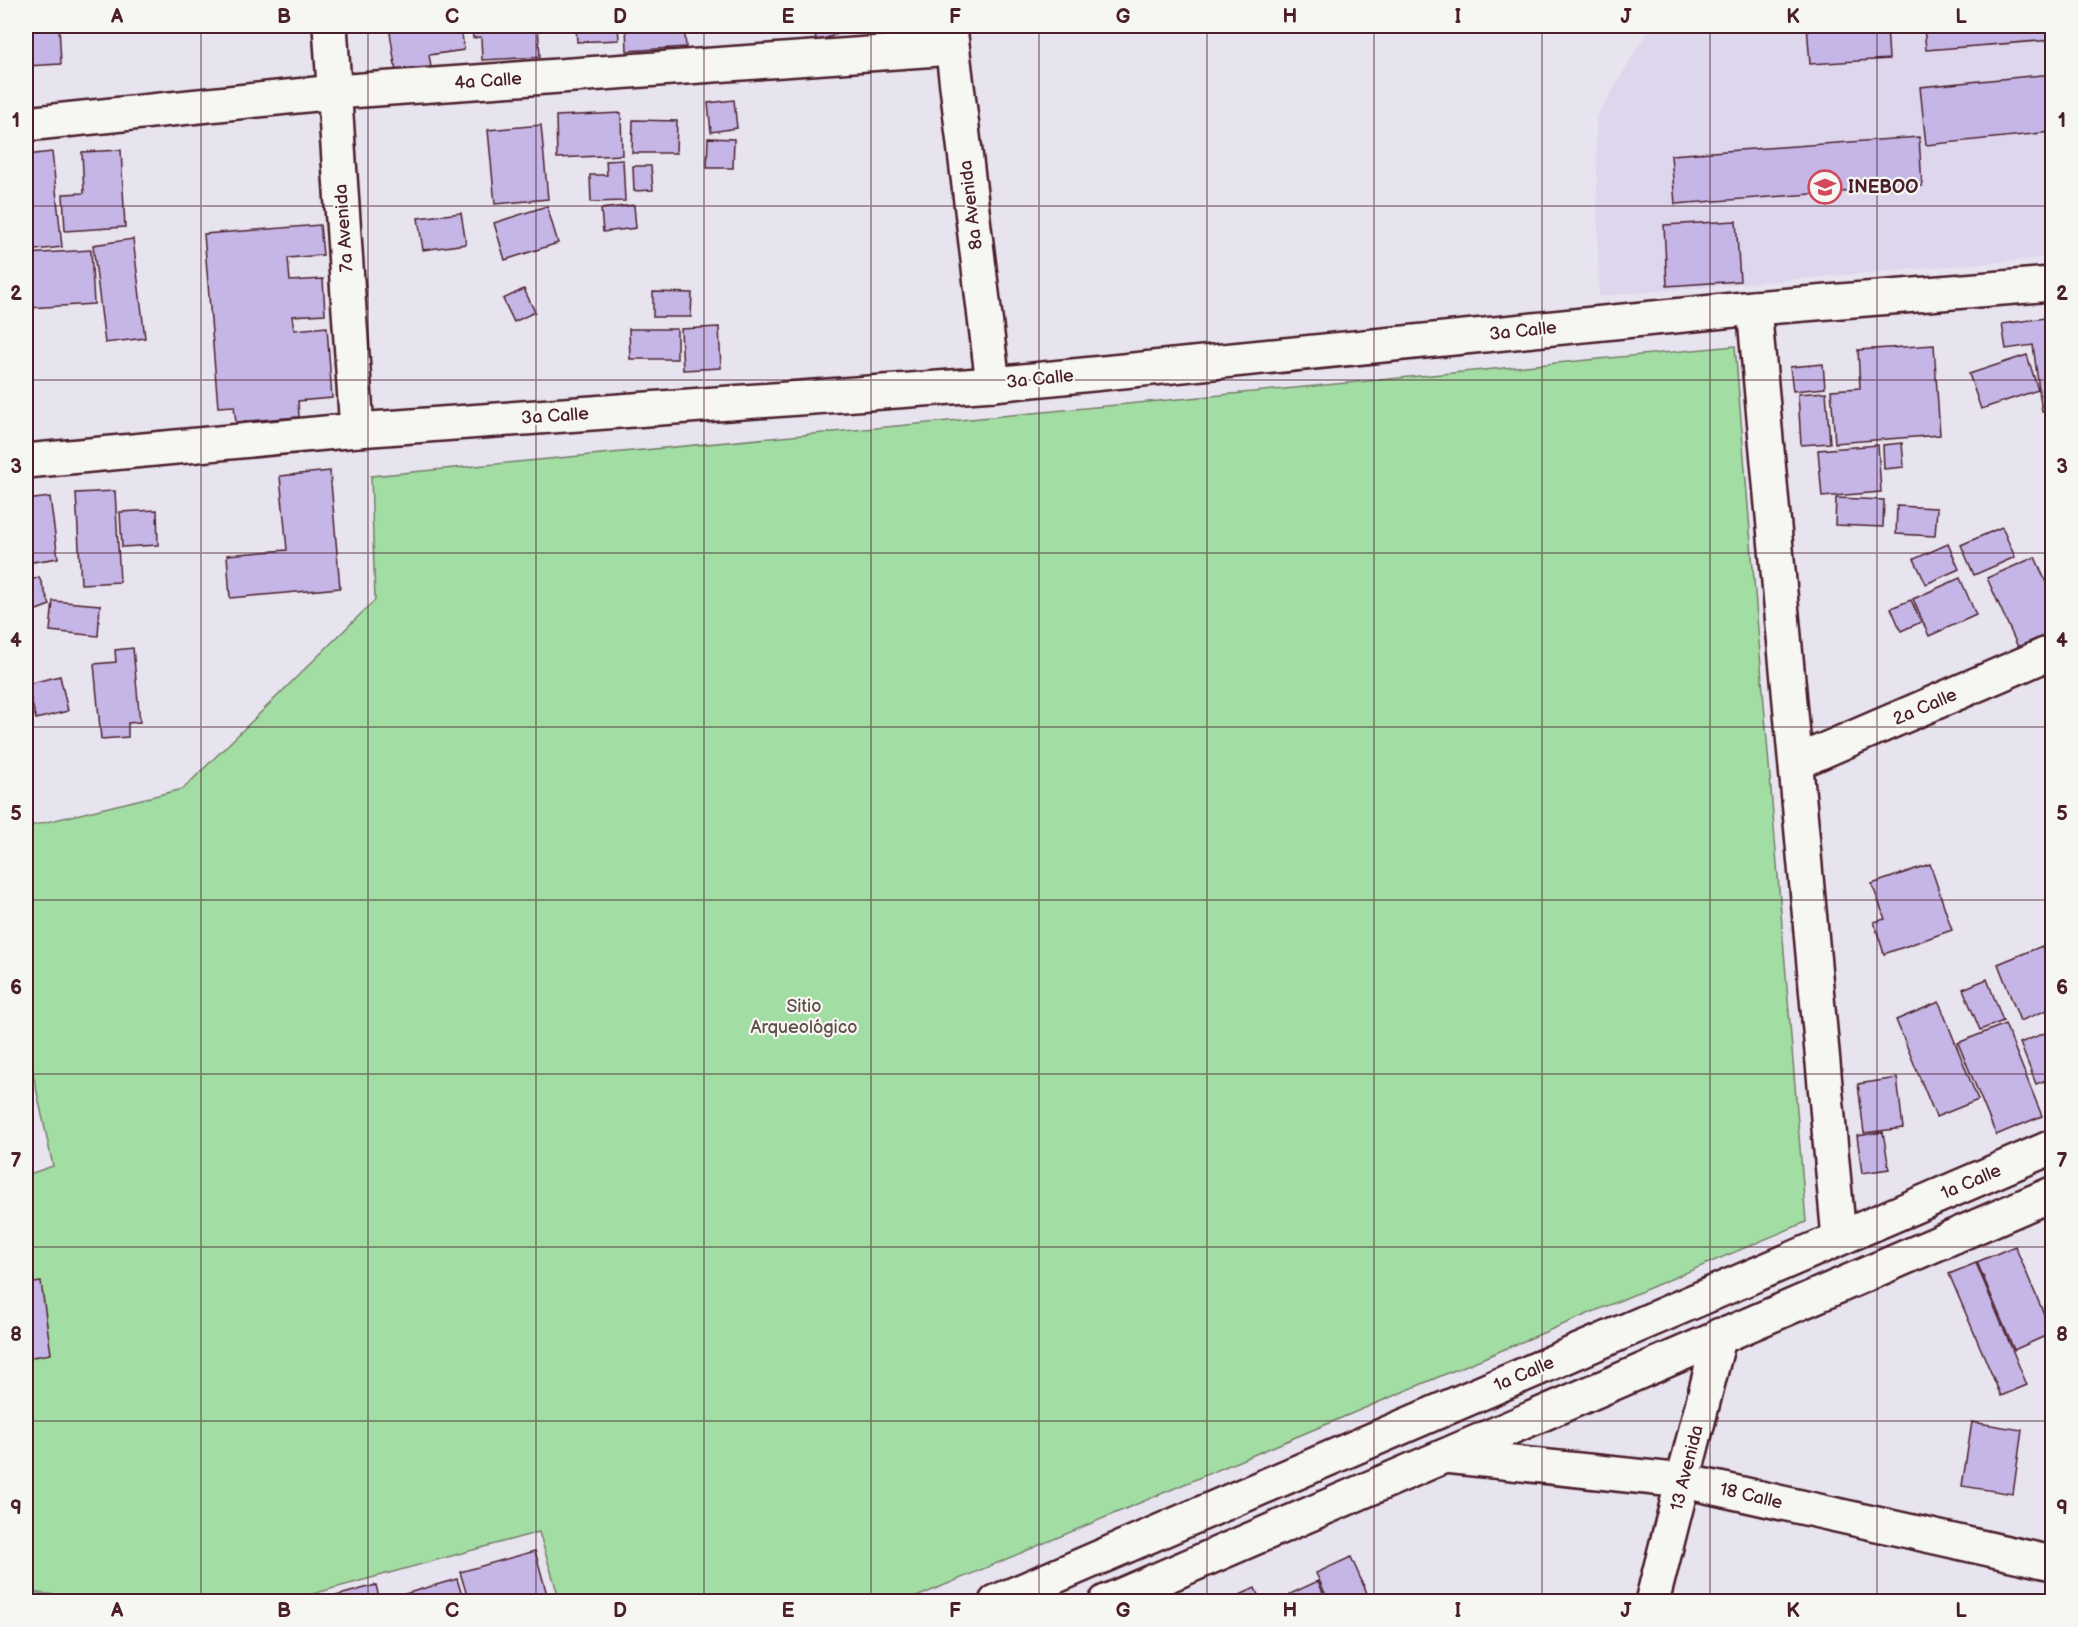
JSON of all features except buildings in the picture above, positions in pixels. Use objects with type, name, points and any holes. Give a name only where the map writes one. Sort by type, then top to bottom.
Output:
[{"type":"street","name":"7a Avenida","points":[[330,26],[357,430]]},
{"type":"street","name":"4a Calle","points":[[26,124],[335,92],[951,37]]},
{"type":"street","name":"8a Avenida","points":[[951,37],[993,384]]},
{"type":"street","name":"3a Calle","points":[[26,461],[357,430],[993,384],[1754,308],[2052,284]]},
{"type":"street","points":[[1754,308],[1839,1238]]},
{"type":"street","name":"2a Calle","points":[[1797,762],[2052,652]]},
{"type":"street","name":"1a Calle","points":[[996,1602],[2052,1147]]},
{"type":"street","points":[[1106,1602],[1720,1335],[2052,1194]]},
{"type":"street","name":"13 Avenida","points":[[1652,1602],[1720,1335]]},
{"type":"street","name":"18 Calle","points":[[1445,1456],[1684,1481],[2052,1563]]},
{"type":"shaded area","name":"INEBOO","points":[[1651,26],[2052,26],[2052,257],[1599,296],[1596,118]]},
{"type":"green space","name":"Sitio Arqueológico","points":[[1735,346],[1806,1222],[907,1601],[560,1601],[539,1532],[287,1601],[132,1602],[26,1592],[26,1175],[53,1166],[26,1041],[26,827],[183,789],[375,600],[371,476]]},
{"type":"place","name":"INEBOO","points":[[1825,187]]}]
